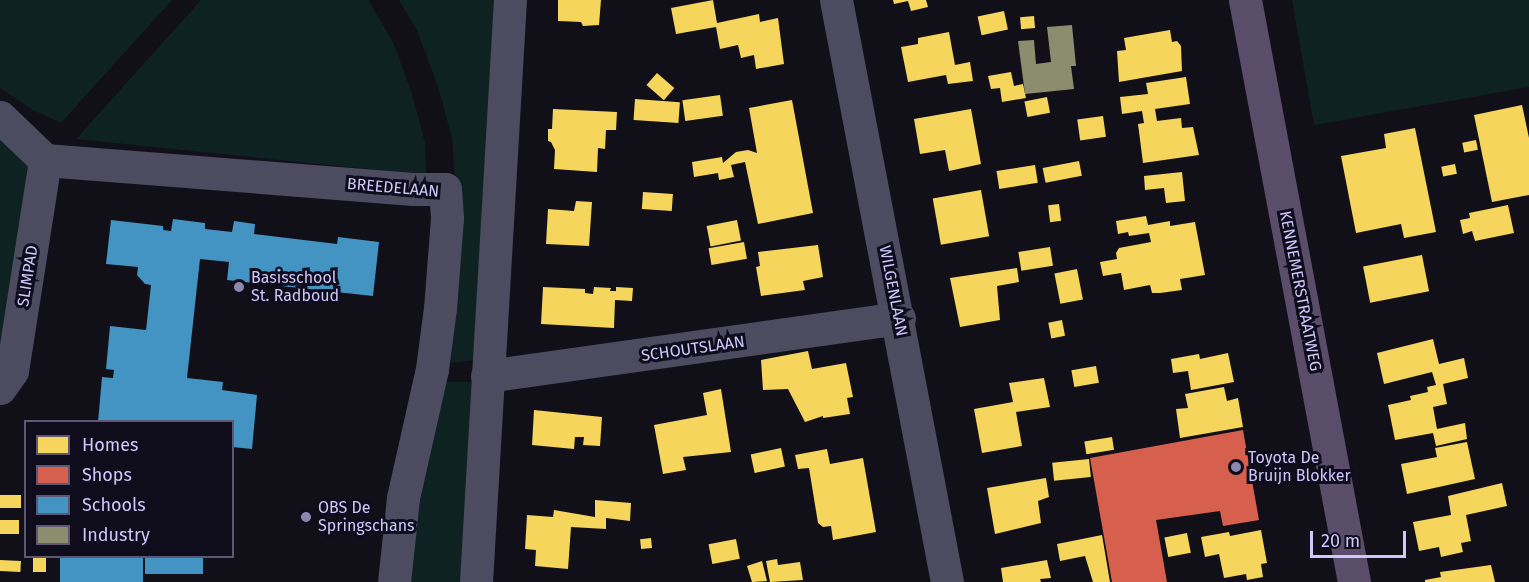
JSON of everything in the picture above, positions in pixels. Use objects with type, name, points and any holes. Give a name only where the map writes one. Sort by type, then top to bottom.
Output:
[{"type":"main road","name":"KENNEMERSTRAATWEG","points":[[1245,0],[1354,582]]},
{"type":"street","points":[[476,582],[510,0]]},
{"type":"street","name":"WILGENLAAN","points":[[836,0],[947,582]]},
{"type":"street","points":[[0,117],[45,160]]},
{"type":"street","name":"SLIMPAD","points":[[0,388],[12,371],[45,160]]},
{"type":"street","name":"BREEDELAAN","points":[[45,160],[413,189],[445,189],[447,218],[440,308],[432,369],[403,498],[394,582]]},
{"type":"street","name":"SCHOUTSLAAN","points":[[487,376],[575,366],[898,318]]},
{"type":"green space","points":[[0,0],[172,0],[61,123],[33,110],[0,88]]},
{"type":"green space","points":[[201,0],[368,0],[393,42],[412,94],[425,143],[426,175],[76,139]]},
{"type":"green space","points":[[399,0],[500,0],[474,360],[440,364],[455,184],[452,138],[438,86],[417,30]]},
{"type":"green space","points":[[1292,0],[1529,0],[1529,87],[1314,125]]},
{"type":"green space","points":[[0,123],[30,150],[0,361]]},
{"type":"green space","points":[[444,382],[477,382],[465,582],[404,582],[414,490]]},
{"type":"building: Homes","points":[[558,0],[601,0],[599,25],[583,26],[581,22],[558,21]]},
{"type":"building: Homes","points":[[713,0],[717,23],[759,14],[760,22],[778,18],[784,64],[756,69],[754,55],[741,58],[738,45],[720,49],[716,27],[676,34],[671,8]]},
{"type":"building: Homes","points":[[893,0],[926,0],[928,7],[911,11],[908,1],[894,4]]},
{"type":"building: Homes","points":[[1004,11],[1008,30],[982,35],[978,17]]},
{"type":"building: Homes","points":[[1034,16],[1035,28],[1021,29],[1020,17]]},
{"type":"building: Homes","points":[[1170,30],[1172,42],[1177,41],[1181,46],[1182,71],[1119,82],[1117,51],[1126,50],[1124,38]]},
{"type":"building: Homes","points":[[949,32],[955,65],[970,62],[973,81],[948,84],[946,75],[908,82],[901,47],[918,44],[918,38]]},
{"type":"building: Homes","points":[[1011,72],[1014,86],[1023,84],[1026,98],[1002,102],[1000,88],[991,89],[988,76]]},
{"type":"building: Homes","points":[[657,73],[674,88],[664,100],[647,85]]},
{"type":"building: Homes","points":[[1186,77],[1190,104],[1155,109],[1157,121],[1181,118],[1182,128],[1193,127],[1199,155],[1143,163],[1138,124],[1144,123],[1142,111],[1122,114],[1120,97],[1148,94],[1146,83]]},
{"type":"building: Homes","points":[[720,95],[723,116],[685,121],[682,100]]},
{"type":"building: Homes","points":[[1047,97],[1050,113],[1027,117],[1024,101]]},
{"type":"building: Homes","points":[[635,99],[680,102],[678,123],[634,120]]},
{"type":"building: Homes","points":[[792,100],[813,213],[758,224],[745,162],[731,165],[734,177],[719,180],[718,173],[694,177],[692,162],[722,157],[723,163],[736,152],[748,150],[757,153],[749,108]]},
{"type":"building: Homes","points":[[1522,105],[1529,138],[1529,195],[1492,202],[1474,115]]},
{"type":"building: Homes","points":[[553,109],[617,112],[616,130],[606,130],[605,149],[598,148],[597,172],[554,169],[555,150],[548,141],[548,129],[552,129]]},
{"type":"building: Homes","points":[[971,109],[981,164],[949,171],[945,150],[920,154],[914,119]]},
{"type":"building: Homes","points":[[1103,116],[1106,137],[1080,140],[1077,120]]},
{"type":"building: Homes","points":[[1415,128],[1436,232],[1404,238],[1401,224],[1356,233],[1341,156],[1386,148],[1384,134]]},
{"type":"building: Homes","points":[[1476,140],[1478,150],[1464,152],[1462,143]]},
{"type":"building: Homes","points":[[1079,161],[1082,176],[1046,183],[1043,168]]},
{"type":"building: Homes","points":[[1455,164],[1457,174],[1443,176],[1441,167]]},
{"type":"building: Homes","points":[[1035,165],[1038,183],[999,189],[996,171]]},
{"type":"building: Homes","points":[[1182,172],[1185,201],[1166,203],[1164,188],[1145,190],[1144,176]]},
{"type":"building: Homes","points":[[981,190],[989,236],[941,245],[933,199]]},
{"type":"building: Homes","points":[[643,192],[673,194],[672,211],[642,209]]},
{"type":"building: Homes","points":[[576,201],[592,202],[589,246],[546,244],[548,209],[574,211]]},
{"type":"building: Homes","points":[[1059,204],[1061,221],[1050,222],[1048,205]]},
{"type":"building: Homes","points":[[1508,205],[1514,233],[1475,241],[1472,231],[1463,234],[1460,220],[1470,218],[1469,213]]},
{"type":"building: Homes","points":[[1146,216],[1148,225],[1170,221],[1170,226],[1195,222],[1205,275],[1180,279],[1182,290],[1160,293],[1152,293],[1150,285],[1124,290],[1121,273],[1103,276],[1100,262],[1117,259],[1116,253],[1119,248],[1151,242],[1149,233],[1129,236],[1128,232],[1118,234],[1116,221]]},
{"type":"building: Homes","points":[[737,220],[741,241],[711,247],[707,226]]},
{"type":"building: Homes","points":[[744,242],[747,259],[711,265],[709,248]]},
{"type":"building: Homes","points":[[818,245],[823,277],[803,281],[805,290],[761,296],[756,267],[760,266],[758,252]]},
{"type":"building: Homes","points":[[1050,247],[1053,266],[1021,271],[1018,252]]},
{"type":"building: Homes","points":[[1422,255],[1429,291],[1370,303],[1363,266]]},
{"type":"building: Homes","points":[[1017,268],[1019,282],[997,286],[1000,320],[960,327],[950,278]]},
{"type":"building: Homes","points":[[1077,269],[1083,299],[1060,304],[1054,273]]},
{"type":"building: Homes","points":[[543,287],[585,289],[585,293],[593,294],[594,287],[611,288],[610,291],[616,291],[616,287],[633,288],[632,301],[615,300],[614,328],[541,324]]},
{"type":"building: Homes","points":[[1062,320],[1065,336],[1051,338],[1048,323]]},
{"type":"building: Homes","points":[[1433,339],[1439,364],[1464,358],[1468,378],[1443,384],[1447,404],[1433,407],[1437,429],[1465,423],[1467,439],[1436,446],[1433,433],[1395,440],[1388,405],[1411,400],[1410,396],[1428,392],[1427,387],[1436,385],[1432,372],[1384,384],[1377,353]]},
{"type":"building: Homes","points":[[808,351],[812,369],[846,363],[853,397],[847,398],[850,414],[823,418],[823,416],[805,422],[788,389],[763,390],[761,360]]},
{"type":"building: Homes","points":[[1228,353],[1234,382],[1191,390],[1188,371],[1173,373],[1171,359],[1199,354],[1200,359]]},
{"type":"building: Homes","points":[[1096,366],[1099,383],[1074,387],[1071,370]]},
{"type":"building: Homes","points":[[1044,378],[1050,407],[1016,412],[1022,446],[982,453],[974,409],[1013,402],[1009,383]]},
{"type":"building: Homes","points":[[1224,387],[1227,401],[1238,398],[1243,427],[1180,438],[1176,409],[1188,408],[1185,394]]},
{"type":"building: Homes","points":[[721,389],[731,452],[683,457],[686,470],[663,474],[654,425],[707,415],[703,393]]},
{"type":"building: Homes","points":[[534,410],[602,417],[600,446],[583,445],[584,437],[575,437],[574,449],[532,445]]},
{"type":"building: Homes","points":[[1112,437],[1114,450],[1086,454],[1084,441]]},
{"type":"building: Homes","points":[[1467,442],[1475,479],[1407,494],[1401,464],[1437,457],[1435,448]]},
{"type":"building: Homes","points":[[781,448],[785,467],[755,473],[751,454]]},
{"type":"building: Homes","points":[[827,449],[830,464],[863,458],[876,532],[833,540],[831,526],[823,527],[818,523],[809,468],[798,469],[795,455]]},
{"type":"building: Homes","points":[[1089,459],[1091,477],[1054,481],[1052,463]]},
{"type":"building: Homes","points":[[1046,478],[1049,497],[1038,501],[1041,523],[995,534],[987,488]]},
{"type":"building: Homes","points":[[1502,483],[1507,506],[1466,515],[1471,541],[1461,543],[1463,552],[1441,557],[1439,547],[1419,551],[1413,522],[1451,515],[1448,496]]},
{"type":"building: Homes","points":[[0,495],[21,495],[21,508],[0,508]]},
{"type":"building: Homes","points":[[595,500],[631,503],[630,521],[606,518],[606,529],[571,527],[568,569],[535,566],[536,550],[525,549],[527,515],[553,517],[554,510],[595,517]]},
{"type":"building: Homes","points":[[0,520],[19,520],[19,534],[0,534]]},
{"type":"building: Homes","points":[[1261,530],[1267,563],[1261,564],[1263,577],[1247,580],[1246,574],[1224,578],[1219,554],[1205,557],[1201,537],[1229,532],[1230,536]]},
{"type":"building: Homes","points":[[1187,533],[1191,553],[1168,557],[1164,537]]},
{"type":"building: Homes","points":[[1102,535],[1110,582],[1093,582],[1085,556],[1060,561],[1057,544]]},
{"type":"building: Homes","points":[[651,538],[652,548],[641,549],[640,539]]},
{"type":"building: Homes","points":[[736,539],[740,559],[712,564],[709,544]]},
{"type":"building: Homes","points":[[33,558],[46,558],[46,572],[33,572]]},
{"type":"building: Homes","points":[[777,559],[778,565],[800,562],[803,580],[770,582],[766,561]]},
{"type":"building: Homes","points":[[0,560],[21,561],[20,572],[0,571]]},
{"type":"building: Homes","points":[[1047,560],[1051,578],[1040,579],[1041,582],[1003,582],[1001,568]]},
{"type":"building: Homes","points":[[762,561],[767,581],[752,582],[747,566]]},
{"type":"building: Homes","points":[[1491,565],[1495,582],[1425,582],[1425,580],[1441,577],[1440,572]]},
{"type":"building: Shops","points":[[1243,430],[1259,520],[1223,526],[1220,511],[1156,520],[1167,582],[1112,582],[1090,458]]},
{"type":"building: Schools","points":[[173,219],[205,223],[205,229],[232,232],[234,221],[255,224],[254,234],[337,244],[338,237],[379,242],[373,296],[227,280],[229,262],[200,259],[187,378],[223,382],[222,390],[257,395],[252,449],[234,447],[234,420],[98,420],[102,377],[113,378],[114,370],[106,369],[110,326],[146,330],[151,285],[145,284],[137,275],[138,267],[106,264],[111,220],[163,226],[163,230],[171,231]]},
{"type":"building: Schools","points":[[60,558],[143,558],[143,582],[60,582]]},
{"type":"building: Schools","points":[[145,558],[203,558],[203,574],[145,574]]},
{"type":"building: Industry","points":[[1072,25],[1076,66],[1071,66],[1074,89],[1025,94],[1018,41],[1034,40],[1036,64],[1051,62],[1047,27]]},
{"type":"place","name":"Basisschool St. Radboud","points":[[239,287]]},
{"type":"place","name":"Toyota De Bruijn Blokker","points":[[1236,467]]},
{"type":"place","name":"OBS De Springschans","points":[[306,517]]}]
